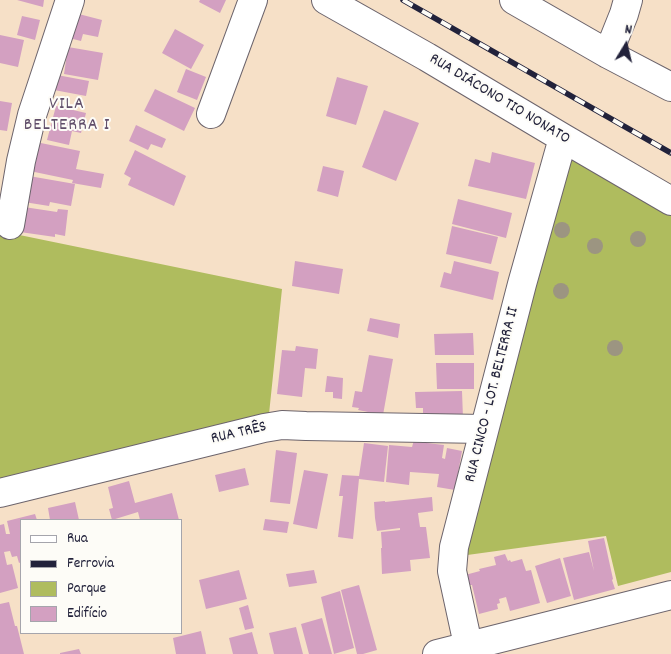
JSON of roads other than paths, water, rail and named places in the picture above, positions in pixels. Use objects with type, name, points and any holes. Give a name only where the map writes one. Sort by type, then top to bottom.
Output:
[{"type":"street","points":[[10,224],[21,161],[32,115],[70,0]]},
{"type":"street","points":[[211,114],[252,0]]},
{"type":"street","name":"RUA DIÁCONO TIO NONATO","points":[[326,0],[427,57],[671,201]]},
{"type":"street","points":[[515,0],[608,54],[671,87]]},
{"type":"street","points":[[608,54],[628,0]]},
{"type":"street","name":"RUA CINCO - LOT. BELTERRA II","points":[[469,650],[452,571],[454,547],[522,284],[563,138]]},
{"type":"street","name":"RUA TRÊS","points":[[0,493],[282,425],[484,429]]},
{"type":"street","points":[[436,654],[469,650],[671,595]]},
{"type":"railway","points":[[403,0],[671,153]]},
{"type":"district","name":"VILA BELTERRA I","points":[[67,116]]}]
